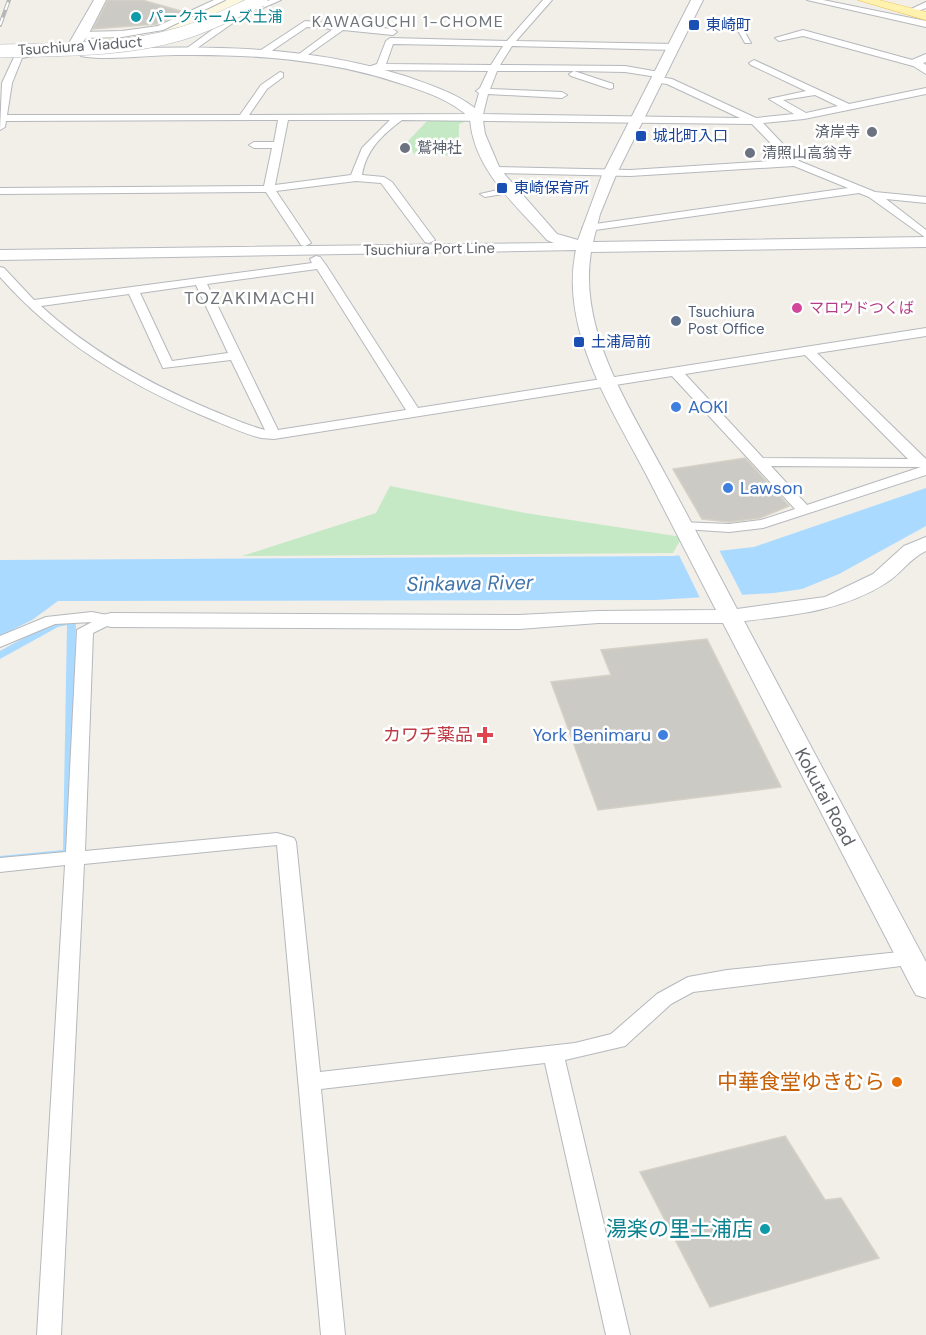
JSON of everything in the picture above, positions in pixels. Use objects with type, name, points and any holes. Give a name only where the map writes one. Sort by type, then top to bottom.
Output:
[{"type":"main road","points":[[864,0],[926,16]]},
{"type":"street","points":[[76,44],[100,0]]},
{"type":"street","points":[[221,0],[160,28],[19,55],[7,83],[1,123],[284,117],[755,121],[804,116],[926,91]]},
{"type":"street","points":[[243,0],[263,2],[277,0]]},
{"type":"street","points":[[548,0],[523,24],[481,91],[477,117],[478,134],[493,170],[552,237],[585,247],[588,228],[612,172],[697,0]]},
{"type":"street","points":[[811,0],[834,2],[926,24]]},
{"type":"street","points":[[187,51],[230,21],[263,2]]},
{"type":"street","name":"Tsuchiura Viaduct","points":[[5,49],[103,47],[155,40],[197,28],[263,2]]},
{"type":"street","points":[[820,8],[834,2]]},
{"type":"street","points":[[910,11],[926,5]]},
{"type":"street","points":[[189,14],[230,21]]},
{"type":"street","points":[[261,54],[305,24],[510,44],[644,44],[675,47]]},
{"type":"street","points":[[302,56],[340,28]]},
{"type":"street","points":[[739,29],[748,41]]},
{"type":"street","points":[[381,66],[393,32]]},
{"type":"street","points":[[784,38],[803,33],[913,63],[926,70]]},
{"type":"street","points":[[5,49],[76,44],[302,56],[366,68],[440,93],[465,106],[477,117]]},
{"type":"street","points":[[913,63],[926,58]]},
{"type":"street","points":[[754,63],[848,107]]},
{"type":"street","points":[[366,68],[381,66],[625,69],[669,81],[755,121],[795,163],[873,195],[926,200]]},
{"type":"street","points":[[563,70],[610,86]]},
{"type":"street","points":[[242,118],[264,87],[280,75]]},
{"type":"street","points":[[481,91],[562,95]]},
{"type":"street","points":[[804,116],[774,99],[817,92]]},
{"type":"street","points":[[284,117],[269,189],[414,413]]},
{"type":"street","points":[[356,178],[364,150],[379,133],[400,117]]},
{"type":"street","points":[[254,145],[278,145]]},
{"type":"street","points":[[493,170],[678,172],[795,163]]},
{"type":"street","points":[[0,191],[269,189],[356,178],[384,180],[429,240]]},
{"type":"street","points":[[485,194],[511,190]]},
{"type":"street","points":[[588,228],[860,190]]},
{"type":"street","points":[[873,195],[926,235]]},
{"type":"street","name":"Tsuchiura Port Line","points":[[312,255],[443,258],[470,249],[926,242]]},
{"type":"street","name":"Kokutai Road","points":[[585,247],[580,275],[585,315],[608,382],[926,988]]},
{"type":"street","points":[[0,248],[312,255]]},
{"type":"street","points":[[0,255],[312,255]]},
{"type":"street","points":[[1,272],[312,255]]},
{"type":"street","points":[[30,304],[200,282],[312,255]]},
{"type":"street","points":[[1,272],[30,304],[72,341],[124,374],[192,408],[261,434],[274,435],[926,332]]},
{"type":"street","points":[[200,282],[274,435]]},
{"type":"street","points":[[133,291],[168,365],[234,356]]},
{"type":"street","points":[[807,350],[924,466]]},
{"type":"street","points":[[675,371],[804,510]]},
{"type":"street","points":[[761,462],[924,466]]},
{"type":"street","points":[[684,525],[744,528],[804,510],[924,466]]},
{"type":"street","points":[[0,642],[46,620],[92,616],[111,620],[519,622],[727,610],[807,608],[831,602],[880,578],[911,550],[926,543]]},
{"type":"street","points":[[49,1335],[85,630],[111,620]]},
{"type":"street","points":[[0,865],[277,839],[287,842],[333,1335]]},
{"type":"street","points":[[310,1082],[575,1051],[618,1040],[664,999],[688,985],[727,978],[909,958]]},
{"type":"street","points":[[553,1053],[618,1335]]},
{"type":"shaded area","points":[[226,0],[254,0],[191,26],[151,37],[86,44],[89,37],[131,35],[162,30]]},
{"type":"green space","points":[[429,119],[472,119],[459,124],[458,156],[414,154],[408,141]]},
{"type":"green space","points":[[390,486],[525,513],[682,537],[673,553],[242,556],[376,513]]},
{"type":"water","name":"Sinkawa River","points":[[926,488],[926,526],[839,574],[802,589],[774,593],[656,600],[58,601],[32,620],[0,636],[0,560],[673,556],[754,547]]},
{"type":"water","points":[[76,621],[71,854],[0,862],[0,856],[63,850],[67,625],[58,627],[0,659],[0,651],[49,624]]},
{"type":"pier","points":[[718,548],[744,598],[701,600],[678,553]]},
{"type":"building","name":"パークホームズ土浦","points":[[108,0],[142,0],[184,12],[157,24],[93,29]]},
{"type":"building","name":"Lawson","points":[[745,458],[789,506],[760,518],[729,522],[702,519],[673,469]]},
{"type":"building","name":"York Benimaru","points":[[707,639],[781,787],[598,810],[551,682],[611,675],[601,650]]},
{"type":"building","name":"湯楽の里土浦店","points":[[785,1136],[825,1200],[841,1198],[879,1258],[710,1307],[640,1172]]},
{"type":"railway","points":[[0,25],[9,0]]},
{"type":"place","name":"パークホームズ土浦","points":[[136,17]]},
{"type":"place","name":"東崎町","points":[[694,25]]},
{"type":"place","name":"済岸寺","points":[[872,132]]},
{"type":"place","name":"城北町入口","points":[[641,136]]},
{"type":"place","name":"鷲神社","points":[[405,148]]},
{"type":"place","name":"清照山高翁寺","points":[[750,153]]},
{"type":"place","name":"東崎保育所","points":[[502,188]]},
{"type":"place","name":"マロウドつくば","points":[[797,308]]},
{"type":"place","name":"Tsuchiura Post Office","points":[[676,321]]},
{"type":"place","name":"土浦局前","points":[[579,342]]},
{"type":"place","name":"AOKI","points":[[676,407]]},
{"type":"place","name":"Lawson","points":[[728,488]]},
{"type":"place","name":"カワチ薬品","points":[[485,735]]},
{"type":"place","name":"York Benimaru","points":[[663,735]]},
{"type":"place","name":"中華食堂ゆきむら","points":[[897,1082]]},
{"type":"place","name":"湯楽の里土浦店","points":[[765,1229]]},
{"type":"district","name":"KAWAGUCHI 1-CHOME","points":[[408,21]]},
{"type":"district","name":"TOZAKIMACHI","points":[[250,298]]}]
